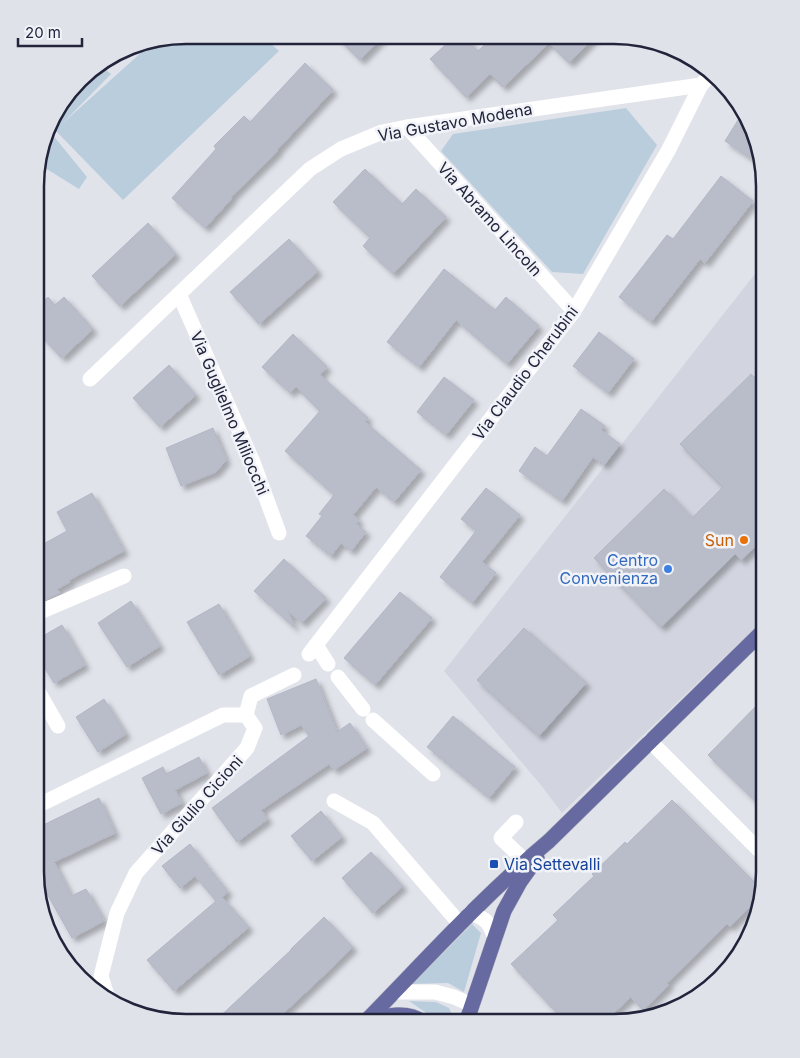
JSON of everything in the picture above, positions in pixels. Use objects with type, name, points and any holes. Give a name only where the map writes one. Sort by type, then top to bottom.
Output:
[{"type":"main road","points":[[373,1014],[465,919],[525,861],[549,841],[756,640]]},
{"type":"main road","points":[[469,1014],[504,911],[520,882],[549,841]]},
{"type":"street","name":"Via Claudio Cherubini","points":[[328,664],[313,650],[574,311],[668,151],[701,85],[707,79]]},
{"type":"street","name":"Via Gustavo Modena","points":[[90,379],[310,169],[341,149],[382,132],[407,127],[701,85]]},
{"type":"street","name":"Via Abramo Lincoln","points":[[407,127],[574,311]]},
{"type":"street","name":"Via Guglielmo Miliocchi","points":[[179,294],[253,462],[279,532]]},
{"type":"street","points":[[44,611],[124,576]]},
{"type":"street","points":[[44,803],[223,715],[246,715],[251,696],[294,675]]},
{"type":"street","points":[[338,677],[368,714],[433,774]]},
{"type":"street","points":[[44,702],[58,726]]},
{"type":"street","name":"Via Giulio Cicioni","points":[[105,988],[101,976],[117,913],[136,873],[247,748],[255,728],[246,715]]},
{"type":"street","points":[[650,741],[756,847]]},
{"type":"street","points":[[334,800],[373,823],[465,919],[482,918],[490,925],[495,938]]},
{"type":"street","points":[[516,822],[502,838],[525,861]]},
{"type":"street","points":[[394,992],[435,992],[454,997],[472,1005]]},
{"type":"shaded area","points":[[186,44],[271,44],[279,51],[123,200],[56,131],[63,115],[79,92],[105,69],[111,74],[63,123],[143,51],[158,46]]},
{"type":"shaded area","points":[[626,108],[657,145],[583,274],[552,272],[441,151],[453,134]]},
{"type":"shaded area","points":[[53,136],[87,177],[79,189],[45,168]]},
{"type":"shaded area","points":[[756,272],[756,627],[562,813],[540,784],[444,671]]},
{"type":"shaded area","points":[[472,924],[481,933],[464,992],[448,983],[412,984]]},
{"type":"shaded area","points":[[409,1001],[436,1002],[449,1008],[452,1014],[428,1014]]},
{"type":"building","points":[[344,44],[376,44],[360,60]]},
{"type":"building","points":[[446,44],[471,44],[478,51],[485,44],[548,44],[503,87],[490,74],[466,97],[430,59]]},
{"type":"building","points":[[550,44],[588,44],[569,63]]},
{"type":"building","points":[[305,63],[333,90],[278,151],[231,197],[205,228],[172,198],[216,149],[214,146],[244,116],[250,122]]},
{"type":"building","points":[[739,118],[749,140],[754,160],[725,141]]},
{"type":"building","points":[[365,169],[402,204],[416,189],[446,217],[393,274],[363,246],[370,238],[333,202]]},
{"type":"building","points":[[721,176],[753,201],[705,263],[700,259],[651,322],[619,297],[667,235],[673,239]]},
{"type":"building","points":[[148,223],[176,254],[120,306],[92,276]]},
{"type":"building","points":[[289,239],[318,271],[259,324],[230,292]]},
{"type":"building","points":[[444,269],[495,310],[506,297],[539,326],[507,364],[456,320],[419,367],[387,342]]},
{"type":"building","points":[[48,297],[55,305],[64,297],[93,329],[62,358],[44,339],[44,301]]},
{"type":"building","points":[[599,332],[634,359],[608,393],[573,366]]},
{"type":"building","points":[[293,334],[327,367],[320,375],[368,418],[365,422],[421,470],[394,502],[376,487],[353,515],[359,520],[356,524],[366,532],[351,551],[341,543],[331,556],[306,536],[322,516],[319,514],[334,495],[285,451],[320,411],[296,387],[290,393],[262,367]]},
{"type":"building","points":[[169,365],[196,395],[160,427],[133,398]]},
{"type":"building","points":[[751,374],[756,379],[756,546],[741,560],[735,554],[661,627],[594,558],[664,489],[692,518],[723,487],[680,444]]},
{"type":"building","points":[[444,377],[474,400],[446,435],[417,412]]},
{"type":"building","points":[[581,409],[605,426],[601,430],[620,444],[604,465],[593,457],[562,501],[519,471],[535,447],[547,456]]},
{"type":"building","points":[[213,428],[226,460],[216,472],[181,486],[166,448]]},
{"type":"building","points":[[486,488],[520,515],[482,562],[496,573],[472,603],[440,577],[476,531],[461,519]]},
{"type":"building","points":[[92,493],[124,551],[69,580],[70,582],[57,589],[60,593],[44,600],[44,544],[67,531],[57,512]]},
{"type":"building","points":[[284,559],[326,598],[302,623],[288,611],[295,628],[254,591]]},
{"type":"building","points":[[400,592],[432,618],[375,685],[344,658]]},
{"type":"building","points":[[131,601],[160,646],[127,667],[98,623]]},
{"type":"building","points":[[219,604],[250,656],[219,675],[187,622]]},
{"type":"building","points":[[62,625],[85,665],[54,683],[44,667],[44,635]]},
{"type":"building","points":[[524,628],[586,683],[539,736],[477,680]]},
{"type":"building","points":[[316,679],[337,732],[350,723],[367,748],[334,770],[329,764],[261,810],[268,819],[237,842],[212,808],[309,736],[301,725],[281,735],[267,699]]},
{"type":"building","points":[[104,699],[126,734],[98,752],[76,717]]},
{"type":"building","points":[[756,706],[756,802],[708,755]]},
{"type":"building","points":[[453,716],[515,767],[489,798],[427,747]]},
{"type":"building","points":[[199,757],[207,773],[175,790],[182,803],[161,814],[142,778],[163,767],[166,774]]},
{"type":"building","points":[[99,798],[115,833],[54,862],[71,896],[86,889],[104,921],[72,938],[45,890],[44,825]]},
{"type":"building","points":[[672,800],[756,884],[753,904],[730,927],[727,924],[667,983],[669,985],[643,1010],[631,997],[613,1014],[558,1014],[511,964],[558,920],[553,915],[594,876],[592,874],[625,842],[627,844]]},
{"type":"building","points":[[321,811],[342,837],[312,861],[291,836]]},
{"type":"building","points":[[190,844],[228,892],[222,897],[249,927],[174,991],[147,960],[216,901],[195,876],[180,888],[162,866]]},
{"type":"building","points":[[371,852],[403,886],[373,913],[342,878]]},
{"type":"building","points":[[324,917],[353,947],[283,1014],[223,1014],[291,950]]},
{"type":"place","name":"Sun","points":[[744,540]]},
{"type":"place","name":"Centro Convenienza","points":[[668,569]]},
{"type":"place","name":"Via Settevalli","points":[[494,864]]}]
